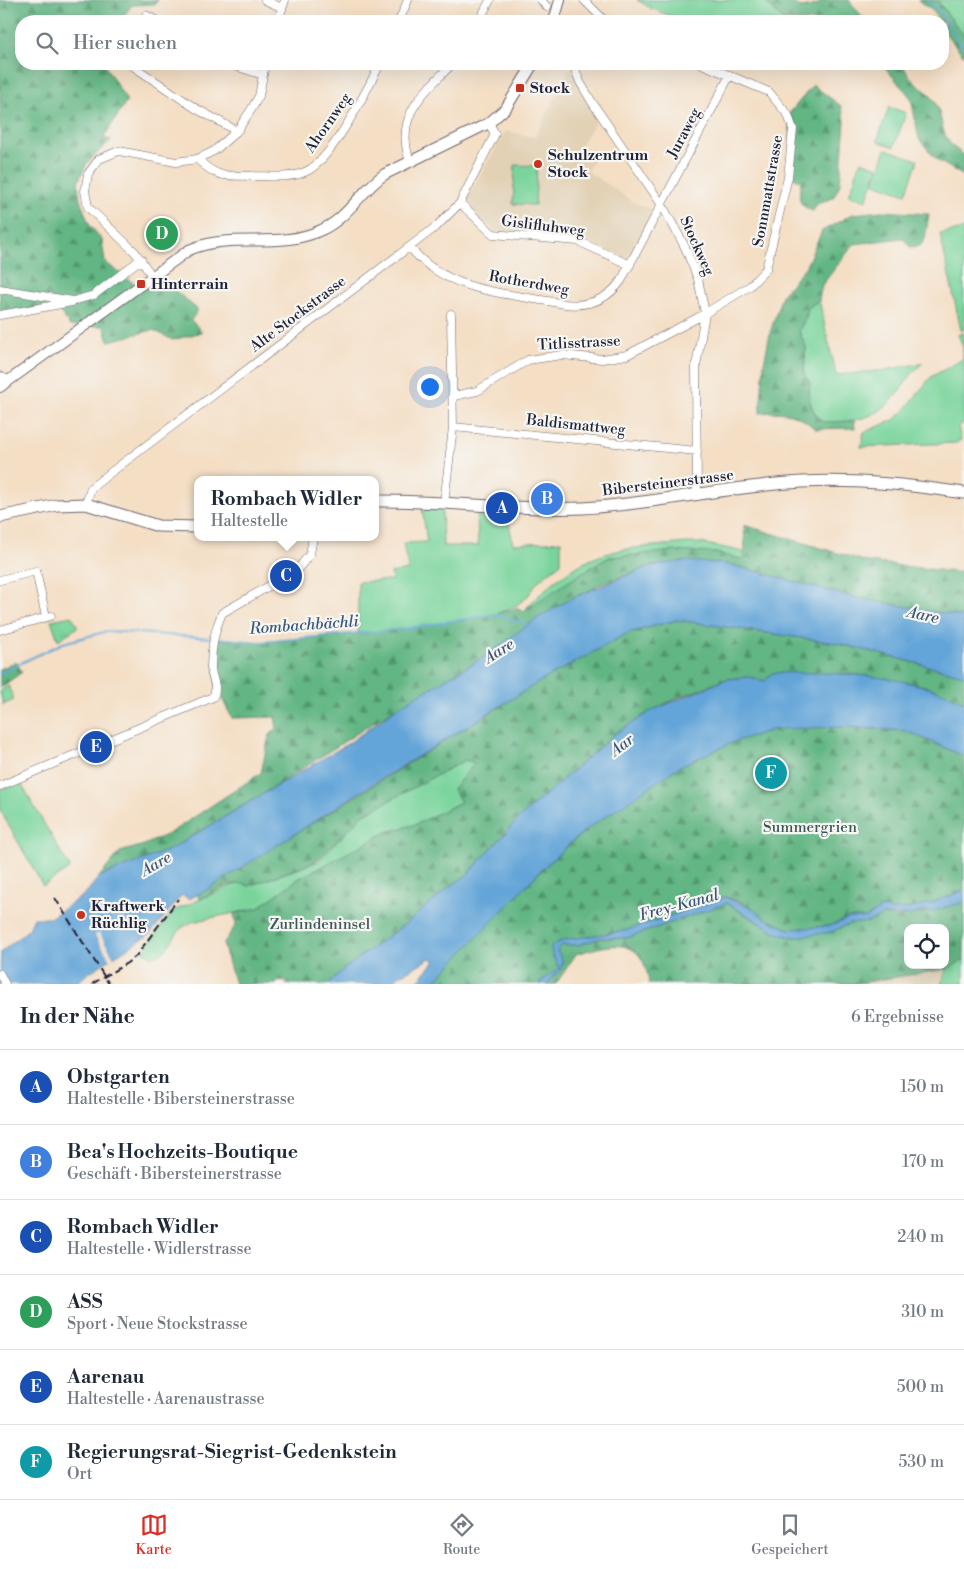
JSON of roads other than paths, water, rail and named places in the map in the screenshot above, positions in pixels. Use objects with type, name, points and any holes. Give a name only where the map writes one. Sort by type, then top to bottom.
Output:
[{"type":"main road","name":"Bibersteinerstrasse","points":[[379,501],[568,508],[626,505],[777,484],[826,481],[885,483],[964,493]]},
{"type":"main road","points":[[0,517],[57,505],[86,504],[158,526],[194,527]]},
{"type":"street","points":[[265,0],[284,4]]},
{"type":"street","points":[[402,15],[408,0]]},
{"type":"street","points":[[481,15],[490,0]]},
{"type":"street","points":[[541,0],[546,7]]},
{"type":"street","points":[[556,15],[560,0]]},
{"type":"street","points":[[584,0],[599,15]]},
{"type":"street","points":[[139,70],[195,108],[237,131]]},
{"type":"street","points":[[248,70],[263,75]]},
{"type":"street","points":[[152,276],[141,259],[88,207],[85,191],[88,174],[99,159],[119,151],[166,161],[197,159],[214,151],[237,131],[258,96],[264,70]]},
{"type":"street","name":"Ahornweg","points":[[197,159],[216,175],[293,175],[308,170],[323,158],[359,103],[377,70]]},
{"type":"street","points":[[410,162],[405,137],[411,111],[420,95],[446,70]]},
{"type":"street","points":[[3,381],[189,250],[207,242],[280,241],[300,238],[322,230],[344,215],[375,181],[489,123],[506,108],[529,70]]},
{"type":"street","name":"Stockweg","points":[[575,70],[580,82],[597,109],[662,205],[691,259],[705,313],[696,366],[697,496]]},
{"type":"street","name":"Sonnmattstrasse","points":[[705,313],[750,286],[766,269],[792,152],[793,130],[788,114],[778,100],[754,84],[717,70]]},
{"type":"street","name":"Juraweg","points":[[662,205],[730,75]]},
{"type":"street","name":"Alte Stockstrasse","points":[[86,504],[91,488],[437,226],[460,203],[495,134],[489,123]]},
{"type":"street","name":"Gislifluhweg","points":[[460,203],[493,234],[578,241],[630,265]]},
{"type":"street","name":"Rotherdweg","points":[[410,247],[435,270],[460,284],[578,306],[590,304],[608,295],[621,281],[662,205]]},
{"type":"street","points":[[0,315],[67,304],[94,295],[141,259]]},
{"type":"street","points":[[0,289],[73,301]]},
{"type":"street","name":"Titlisstrasse","points":[[454,396],[477,391],[528,360],[562,355],[602,358],[627,355],[705,313]]},
{"type":"street","points":[[444,504],[453,427],[454,396],[451,314]]},
{"type":"street","name":"Baldismattweg","points":[[453,427],[697,451]]},
{"type":"street","points":[[0,786],[211,699],[216,687],[211,669],[214,641],[222,613],[297,570],[306,562],[310,554],[312,541]]},
{"type":"street","points":[[0,580],[36,571],[49,617],[0,630]]},
{"type":"street","points":[[0,974],[6,984]]},
{"type":"water","name":"Aare","points":[[686,561],[728,564],[852,597],[964,617],[964,675],[837,643],[677,620],[628,633],[541,681],[357,794],[207,890],[189,899],[182,895],[150,934],[90,972],[75,984],[0,984],[1,952],[29,929],[34,918],[50,918],[85,894],[99,877],[169,850],[349,743],[401,705],[484,657],[536,619],[572,598],[650,566]]},
{"type":"water","name":"Aar","points":[[772,673],[870,676],[919,685],[942,692],[964,702],[964,756],[906,731],[846,727],[776,729],[736,741],[680,766],[583,832],[542,869],[432,984],[415,984],[435,961],[430,958],[399,976],[391,984],[328,984],[345,968],[466,876],[521,816],[616,733],[653,710],[727,679],[749,677],[765,681]]},
{"type":"water","name":"Frey-Kanal","points":[[964,890],[964,902],[933,911],[923,911],[912,915],[883,915],[869,922],[849,924],[831,932],[796,937],[779,934],[727,903],[627,938],[601,938],[578,945],[562,945],[557,950],[563,962],[559,973],[554,975],[548,984],[538,984],[559,968],[552,954],[551,947],[563,940],[624,931],[725,897],[754,909],[764,918],[789,929],[830,926],[849,918],[866,918],[881,908],[901,910],[912,908],[934,902]]},
{"type":"waterway","points":[[927,0],[942,15]]},
{"type":"waterway","points":[[949,26],[964,49]]},
{"type":"waterway","name":"Rombachbächli","points":[[216,638],[260,642],[404,629],[496,614],[527,625]]},
{"type":"waterway","name":"Rombachbächli","points":[[0,673],[63,643],[108,631],[212,638]]},
{"type":"railway","points":[[55,898],[109,984]]},
{"type":"railway","points":[[92,984],[136,956],[178,899]]},
{"type":"place","name":"Stock","points":[[520,88]]},
{"type":"place","name":"Schulzentrum Stock","points":[[538,164]]},
{"type":"place","name":"ASS","points":[[162,234]]},
{"type":"place","name":"Hinterrain","points":[[141,284]]},
{"type":"place","name":"Bea's Hochzeits-Boutique","points":[[547,499]]},
{"type":"place","name":"Obstgarten","points":[[502,508]]},
{"type":"place","name":"Rombach Widler","points":[[286,576]]},
{"type":"place","name":"Aarenau","points":[[96,747]]},
{"type":"place","name":"Regierungsrat-Siegrist-Gedenkstein","points":[[771,773]]},
{"type":"place","name":"Kraftwerk Rüchlig","points":[[81,915]]},
{"type":"park label","name":"Summergrien","points":[[810,827]]},
{"type":"park label","name":"Zurlindeninsel","points":[[320,924]]}]
